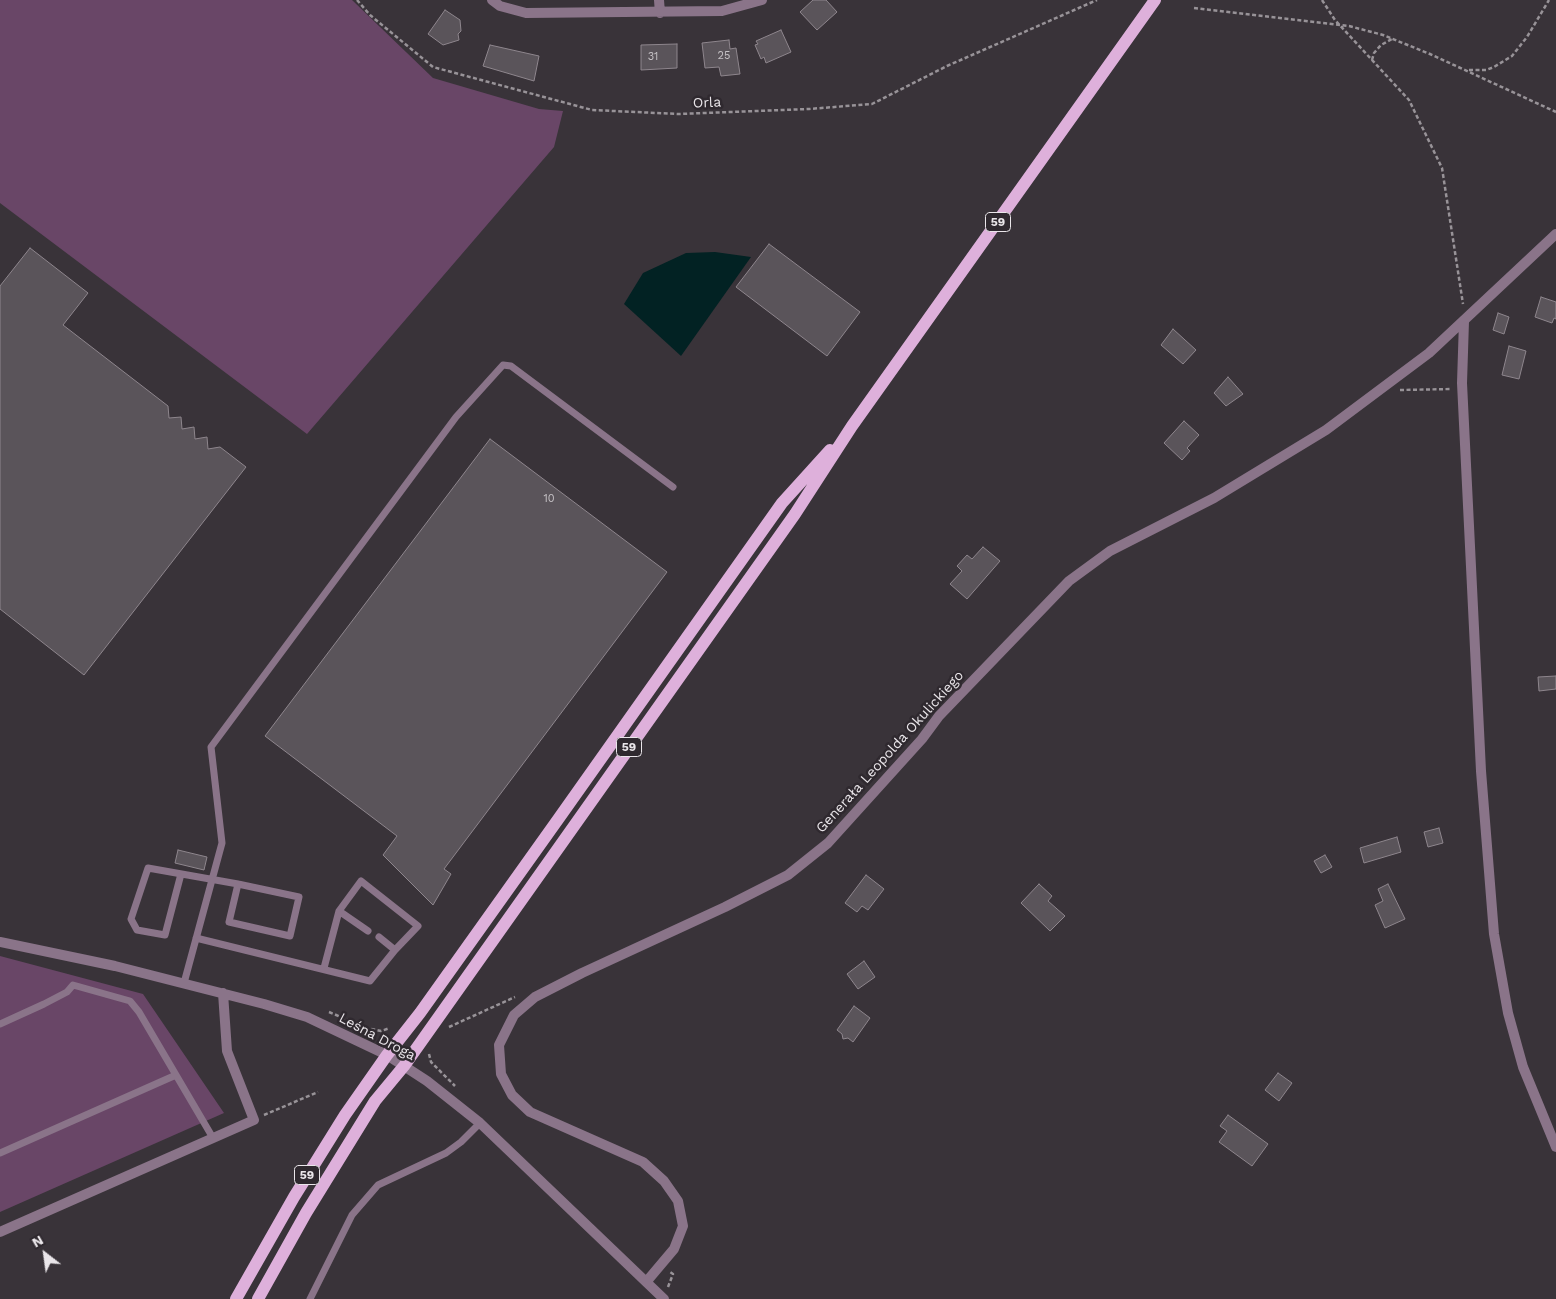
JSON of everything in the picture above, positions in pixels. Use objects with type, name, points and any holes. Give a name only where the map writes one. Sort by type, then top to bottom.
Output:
[{"type":"main road","name":"59","points":[[258,1299],[306,1213],[375,1101],[404,1066],[795,514],[852,426],[1155,0]]},
{"type":"main road","name":"59","points":[[236,1299],[294,1197],[345,1115],[387,1055],[420,1013],[782,503],[852,426]]},
{"type":"street","points":[[492,0],[500,6],[526,13],[722,11],[762,0]]},
{"type":"street","points":[[659,0],[660,13]]},
{"type":"street","name":"Generała Leopolda Okulickiego","points":[[647,1281],[674,1249],[683,1226],[678,1201],[664,1181],[642,1162],[530,1112],[512,1095],[501,1074],[499,1045],[514,1015],[535,997],[726,907],[788,875],[828,843],[922,739],[939,716],[1069,581],[1110,552],[1214,498],[1326,430],[1429,353],[1556,234]]},
{"type":"street","points":[[1464,321],[1462,383],[1481,771],[1494,934],[1508,1013],[1523,1067],[1556,1146]]},
{"type":"street","name":"Leśna Droga","points":[[0,942],[184,983],[307,1017],[387,1055],[427,1081],[480,1123],[664,1299]]},
{"type":"street","points":[[0,1232],[254,1120],[227,1051],[223,993]]},
{"type":"lane","points":[[184,983],[222,843],[211,747],[456,418],[503,365],[511,366],[673,487]]},
{"type":"lane","points":[[181,874],[165,936],[137,930],[131,919],[148,868],[238,884],[299,898],[290,936],[229,922],[238,884]]},
{"type":"lane","points":[[196,938],[324,968],[370,981],[395,950],[418,926],[361,881],[339,911],[324,968]]},
{"type":"lane","points":[[339,911],[368,931]]},
{"type":"lane","points":[[379,937],[395,950]]},
{"type":"lane","points":[[0,1024],[67,992],[73,985],[130,1001],[140,1012],[213,1138]]},
{"type":"lane","points":[[0,1152],[176,1075]]},
{"type":"lane","points":[[310,1299],[352,1216],[378,1185],[446,1153],[461,1142],[480,1123]]},
{"type":"path","name":"Orla","points":[[357,0],[370,15],[433,67],[592,110],[678,114],[809,110],[872,104],[947,66],[1070,14],[1098,0]]},
{"type":"path","points":[[1322,0],[1338,24],[1408,100],[1442,168],[1462,288],[1464,321]]},
{"type":"path","points":[[1468,70],[1486,70],[1512,56],[1527,37],[1548,0]]},
{"type":"path","points":[[1194,8],[1349,26],[1392,39],[1468,70],[1556,112]]},
{"type":"path","points":[[1372,60],[1374,53],[1381,45],[1392,39]]},
{"type":"path","points":[[1393,381],[1403,392],[1450,389]]},
{"type":"path","points":[[254,1120],[318,1092]]},
{"type":"shaded area","points":[[0,0],[352,0],[433,78],[539,109],[563,111],[554,147],[307,434],[0,203]]},
{"type":"shaded area","points":[[715,252],[751,257],[681,356],[624,304],[643,273],[686,253]]},
{"type":"shaded area","points":[[0,956],[143,994],[224,1113],[0,1212]]},
{"type":"building","points":[[813,0],[826,0],[837,12],[817,30],[800,12]]},
{"type":"building","points":[[445,10],[460,20],[461,31],[458,34],[459,40],[443,45],[428,34]]},
{"type":"building","points":[[781,30],[791,52],[766,63],[764,57],[761,59],[755,45],[758,44],[756,41]]},
{"type":"building","points":[[729,40],[730,49],[736,48],[740,74],[721,76],[719,67],[705,68],[702,43]]},
{"type":"building","points":[[677,44],[677,68],[641,70],[641,45]]},
{"type":"building","points":[[490,45],[539,56],[534,81],[483,66]]},
{"type":"building","points":[[769,244],[860,312],[827,356],[736,287]]},
{"type":"building","points":[[30,248],[88,293],[63,325],[168,406],[169,418],[181,417],[182,429],[194,427],[195,439],[207,437],[208,449],[220,447],[246,467],[84,675],[0,609],[0,286]]},
{"type":"building","points":[[1541,297],[1556,302],[1556,319],[1554,318],[1552,323],[1535,317]]},
{"type":"building","points":[[1498,313],[1509,317],[1504,334],[1493,330]]},
{"type":"building","points":[[1173,329],[1196,350],[1183,364],[1161,345]]},
{"type":"building","points":[[1509,346],[1526,351],[1519,379],[1502,375]]},
{"type":"building","points":[[1228,377],[1243,394],[1226,406],[1214,393]]},
{"type":"building","points":[[1184,421],[1199,435],[1187,448],[1190,451],[1182,460],[1164,443]]},
{"type":"building","points":[[490,439],[667,572],[444,869],[451,874],[433,905],[383,855],[397,836],[265,736]]},
{"type":"building","points":[[983,547],[1000,561],[967,599],[950,584],[962,571],[957,566],[967,555],[972,559]]},
{"type":"building","points":[[1556,676],[1556,689],[1539,691],[1538,677]]},
{"type":"building","points":[[1439,828],[1443,843],[1428,847],[1424,832]]},
{"type":"building","points":[[1397,837],[1401,852],[1364,863],[1360,848]]},
{"type":"building","points":[[178,850],[207,857],[204,870],[175,863]]},
{"type":"building","points":[[1325,855],[1332,867],[1321,873],[1314,861]]},
{"type":"building","points":[[866,875],[884,889],[868,910],[862,906],[857,912],[845,903]]},
{"type":"building","points":[[1039,884],[1052,896],[1048,901],[1065,916],[1050,931],[1021,903]]},
{"type":"building","points":[[1388,884],[1405,919],[1385,928],[1375,905],[1383,901],[1378,889]]},
{"type":"building","points":[[864,961],[875,977],[858,989],[847,974]]},
{"type":"building","points":[[854,1006],[870,1018],[853,1042],[848,1038],[843,1039],[842,1034],[837,1030]]},
{"type":"building","points":[[1278,1073],[1292,1083],[1279,1101],[1265,1090]]},
{"type":"building","points":[[1228,1115],[1268,1144],[1252,1166],[1219,1142],[1227,1131],[1220,1126]]}]
